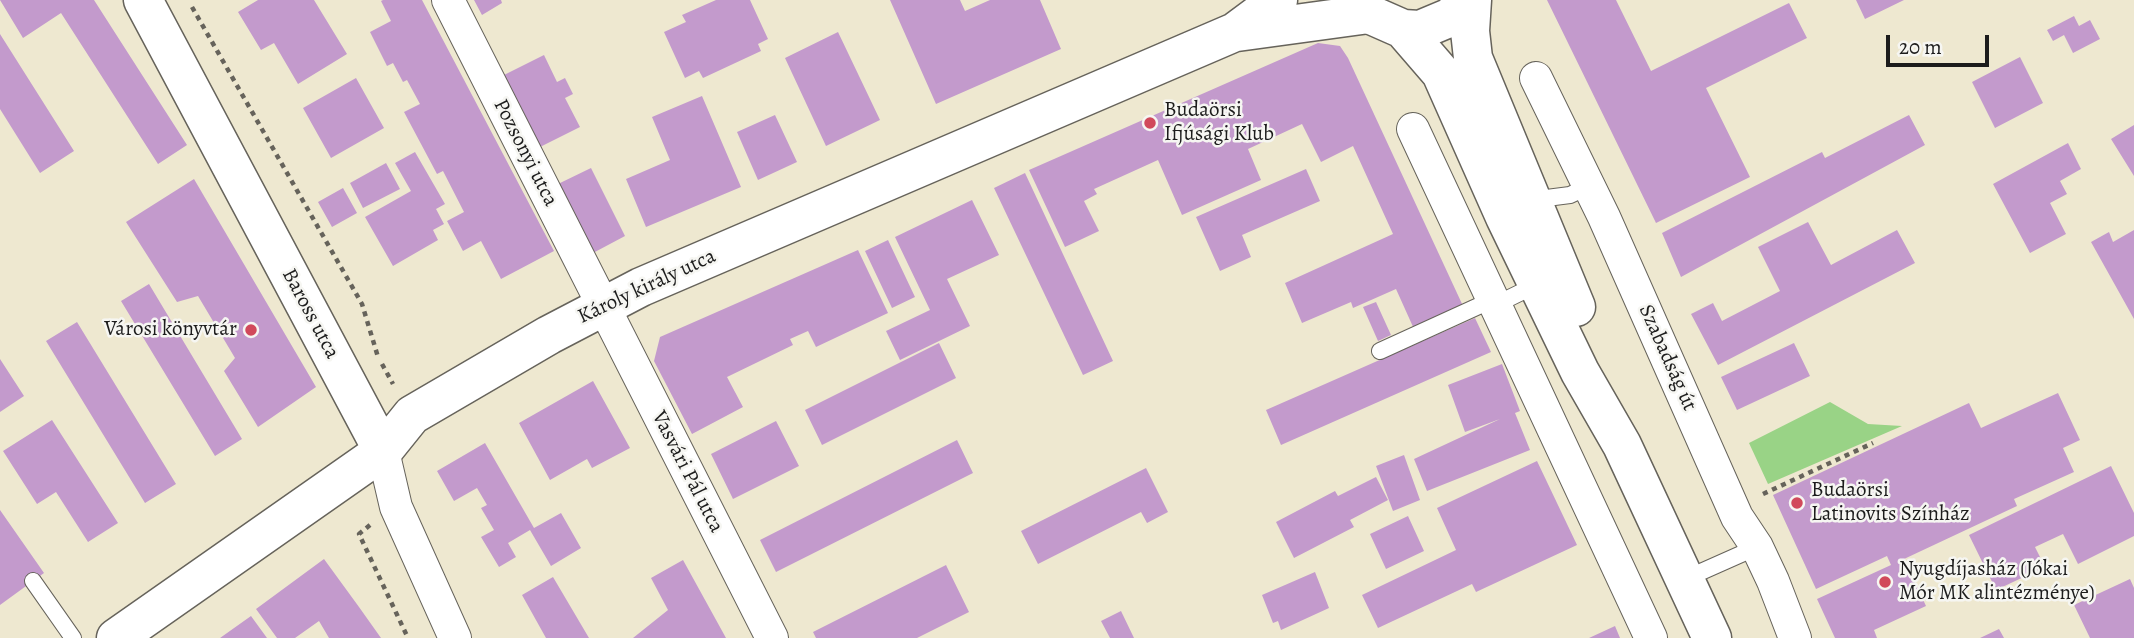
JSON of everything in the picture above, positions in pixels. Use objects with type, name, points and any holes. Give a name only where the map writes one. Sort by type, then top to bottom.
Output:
[{"type":"street","name":"Baross utca","points":[[144,0],[383,451],[396,506],[455,638]]},
{"type":"street","name":"Pozsonyi utca","points":[[448,0],[602,306]]},
{"type":"street","name":"Károly király utca","points":[[1235,32],[1278,0]]},
{"type":"street","points":[[1403,29],[1437,26],[1451,18],[1470,0]]},
{"type":"street","points":[[1470,0],[1473,58],[1601,364],[1622,445]]},
{"type":"street","name":"Károly király utca","points":[[116,638],[383,451],[412,415],[602,306],[1235,32],[1363,7]]},
{"type":"street","points":[[1363,7],[1403,29],[1441,73],[1538,285],[1580,372],[1622,445],[1712,638]]},
{"type":"street","name":"Szabadság út","points":[[1536,78],[1589,186],[1737,517],[1757,547],[1795,638]]},
{"type":"street","points":[[1413,129],[1651,638]]},
{"type":"street","name":"Vasvári Pál utca","points":[[602,306],[772,638]]},
{"type":"lane","points":[[1531,200],[1570,195],[1589,186]]},
{"type":"lane","points":[[1380,351],[1538,285]]},
{"type":"lane","points":[[1685,579],[1757,547]]},
{"type":"lane","points":[[33,581],[73,638]]},
{"type":"path","points":[[188,0],[362,304],[378,357],[412,415]]},
{"type":"path","points":[[1762,494],[1873,443]]},
{"type":"path","points":[[359,534],[408,638]]},
{"type":"green space","points":[[1830,402],[1868,424],[1902,426],[1768,484],[1749,443]]},
{"type":"building","points":[[0,0],[94,0],[187,145],[158,164],[61,13],[23,38]]},
{"type":"building","points":[[258,0],[314,0],[347,54],[298,84],[274,43],[261,50],[238,12]]},
{"type":"building","points":[[422,0],[554,251],[501,279],[481,241],[463,251],[447,221],[464,212],[443,171],[437,174],[404,112],[420,104],[407,80],[403,82],[393,63],[387,66],[370,32],[391,21],[381,1]]},
{"type":"building","points":[[474,0],[501,0],[502,3],[482,15]]},
{"type":"building","points":[[716,0],[750,0],[768,39],[758,44],[761,51],[703,78],[699,71],[685,78],[664,32],[686,22],[682,15]]},
{"type":"building","points":[[890,0],[960,0],[965,11],[990,0],[1040,0],[1061,49],[936,104]]},
{"type":"building","points":[[1547,0],[1616,0],[1651,71],[1789,3],[1807,38],[1706,88],[1750,177],[1656,223]]},
{"type":"building","points":[[1856,0],[1904,0],[1865,19]]},
{"type":"building","points":[[2074,16],[2079,26],[2090,20],[2100,39],[2073,53],[2064,35],[2053,41],[2047,30]]},
{"type":"building","points":[[838,32],[880,120],[826,146],[785,58]]},
{"type":"building","points":[[0,34],[74,151],[40,173],[0,109]]},
{"type":"building","points":[[1318,43],[1340,46],[1348,58],[1463,306],[1414,329],[1396,289],[1353,308],[1351,302],[1302,323],[1285,283],[1393,234],[1353,146],[1321,162],[1302,124],[1248,149],[1261,180],[1182,215],[1158,160],[1094,189],[1097,194],[1084,201],[1099,231],[1065,247],[1029,170]]},
{"type":"building","points":[[544,55],[557,82],[565,78],[573,94],[565,98],[580,127],[540,147],[504,75]]},
{"type":"building","points":[[2020,57],[2043,103],[1995,128],[1972,82]]},
{"type":"building","points":[[356,78],[384,128],[331,158],[303,108]]},
{"type":"building","points":[[702,96],[741,187],[646,227],[626,179],[670,160],[652,117]]},
{"type":"building","points":[[775,115],[797,162],[758,180],[737,132]]},
{"type":"building","points":[[1909,115],[1925,145],[1681,277],[1662,233],[1822,152],[1825,158]]},
{"type":"building","points":[[2134,125],[2134,176],[2111,139]]},
{"type":"building","points":[[2068,143],[2081,169],[2060,181],[2067,194],[2050,203],[2066,234],[2030,253],[1993,184]]},
{"type":"building","points":[[415,152],[445,204],[436,209],[444,224],[433,230],[438,240],[393,266],[365,217],[411,191],[395,163]]},
{"type":"building","points":[[386,163],[400,189],[363,208],[350,183]]},
{"type":"building","points":[[591,168],[625,236],[593,253],[558,184]]},
{"type":"building","points":[[1306,169],[1320,201],[1242,235],[1251,257],[1220,271],[1196,217]]},
{"type":"building","points":[[1025,173],[1113,361],[1083,375],[994,188]]},
{"type":"building","name":"Városi könyvtár","points":[[194,179],[316,387],[258,427],[224,371],[235,358],[198,296],[177,302],[126,222]]},
{"type":"building","points":[[343,188],[357,213],[332,227],[318,202]]},
{"type":"building","points":[[972,200],[999,255],[947,279],[970,326],[900,360],[886,331],[930,310],[895,237]]},
{"type":"building","points":[[1808,222],[1831,265],[1897,230],[1915,263],[1718,365],[1691,314],[1713,303],[1722,321],[1780,291],[1758,247]]},
{"type":"building","points":[[2134,230],[2134,319],[2091,242],[2109,232],[2113,242]]},
{"type":"building","points":[[888,240],[915,297],[892,308],[865,251]]},
{"type":"building","points":[[858,250],[888,313],[816,347],[808,331],[790,339],[793,345],[727,377],[743,407],[692,434],[654,361],[660,337]]},
{"type":"building","points":[[149,284],[242,439],[215,456],[121,301]]},
{"type":"building","points":[[1376,302],[1391,335],[1378,341],[1363,307]]},
{"type":"building","points":[[1475,318],[1491,352],[1281,445],[1266,410]]},
{"type":"building","points":[[77,322],[176,484],[145,503],[46,341]]},
{"type":"building","points":[[939,343],[956,378],[822,445],[805,410]]},
{"type":"building","points":[[1794,343],[1810,376],[1737,410],[1721,377]]},
{"type":"building","points":[[0,359],[24,396],[0,412]]},
{"type":"building","points":[[1502,364],[1520,411],[1515,413],[1530,450],[1427,491],[1414,459],[1500,419],[1465,432],[1448,385]]},
{"type":"building","points":[[593,381],[630,448],[592,468],[587,459],[550,480],[519,423]]},
{"type":"building","points":[[2058,393],[2080,440],[2063,448],[2074,472],[2014,499],[2017,506],[1904,559],[1926,606],[1874,630],[1877,638],[1835,638],[1817,599],[1891,565],[1887,556],[1816,589],[1773,495],[1969,403],[1981,428]]},
{"type":"building","points":[[52,420],[118,523],[88,542],[56,492],[37,504],[3,451]]},
{"type":"building","points":[[776,421],[799,466],[733,499],[711,454]]},
{"type":"building","points":[[957,440],[973,473],[776,572],[760,540]]},
{"type":"building","points":[[485,443],[534,528],[561,513],[581,548],[551,566],[530,530],[508,543],[516,557],[499,567],[481,537],[494,530],[481,508],[487,505],[477,488],[454,501],[437,471]]},
{"type":"building","points":[[1404,455],[1420,500],[1393,511],[1376,466]]},
{"type":"building","points":[[1537,461],[1577,545],[1476,592],[1472,584],[1378,628],[1362,595],[1456,550],[1437,508]]},
{"type":"building","points":[[2111,466],[2134,513],[2134,536],[2078,564],[2063,534],[2035,547],[2045,567],[1996,590],[1969,535]]},
{"type":"building","points":[[1146,468],[1168,512],[1147,523],[1141,512],[1038,564],[1021,531]]},
{"type":"building","points":[[1376,477],[1388,500],[1350,520],[1354,527],[1294,558],[1276,522],[1335,491],[1338,496]]},
{"type":"building","points":[[0,510],[44,573],[0,605]]},
{"type":"building","points":[[1408,516],[1424,551],[1386,569],[1370,534]]},
{"type":"building","points":[[324,559],[381,638],[329,638],[319,621],[295,638],[277,638],[256,609]]},
{"type":"building","points":[[683,560],[726,638],[633,638],[668,610],[651,578]]},
{"type":"building","points":[[946,565],[969,612],[917,638],[816,638],[813,632]]},
{"type":"building","points":[[1315,572],[1329,608],[1281,630],[1278,621],[1273,623],[1262,595]]},
{"type":"building","points":[[553,577],[589,638],[546,638],[522,595]]},
{"type":"building","points":[[2130,579],[2134,588],[2134,638],[2090,638],[2074,605]]},
{"type":"building","points":[[1121,611],[1134,638],[1110,638],[1101,621]]},
{"type":"building","points":[[251,616],[267,638],[220,638]]},
{"type":"building","points":[[1615,626],[1620,638],[1589,638]]},
{"type":"building","points":[[1999,629],[2004,638],[1980,638]]},
{"type":"place","name":"Budaörsi Ifjúsági Klub","points":[[1150,123]]},
{"type":"place","name":"Városi könyvtár","points":[[251,330]]},
{"type":"place","name":"Budaörsi Latinovits Színház","points":[[1797,503]]},
{"type":"place","name":"Nyugdíjasház (Jókai Mór MK alintézménye)","points":[[1885,582]]}]
